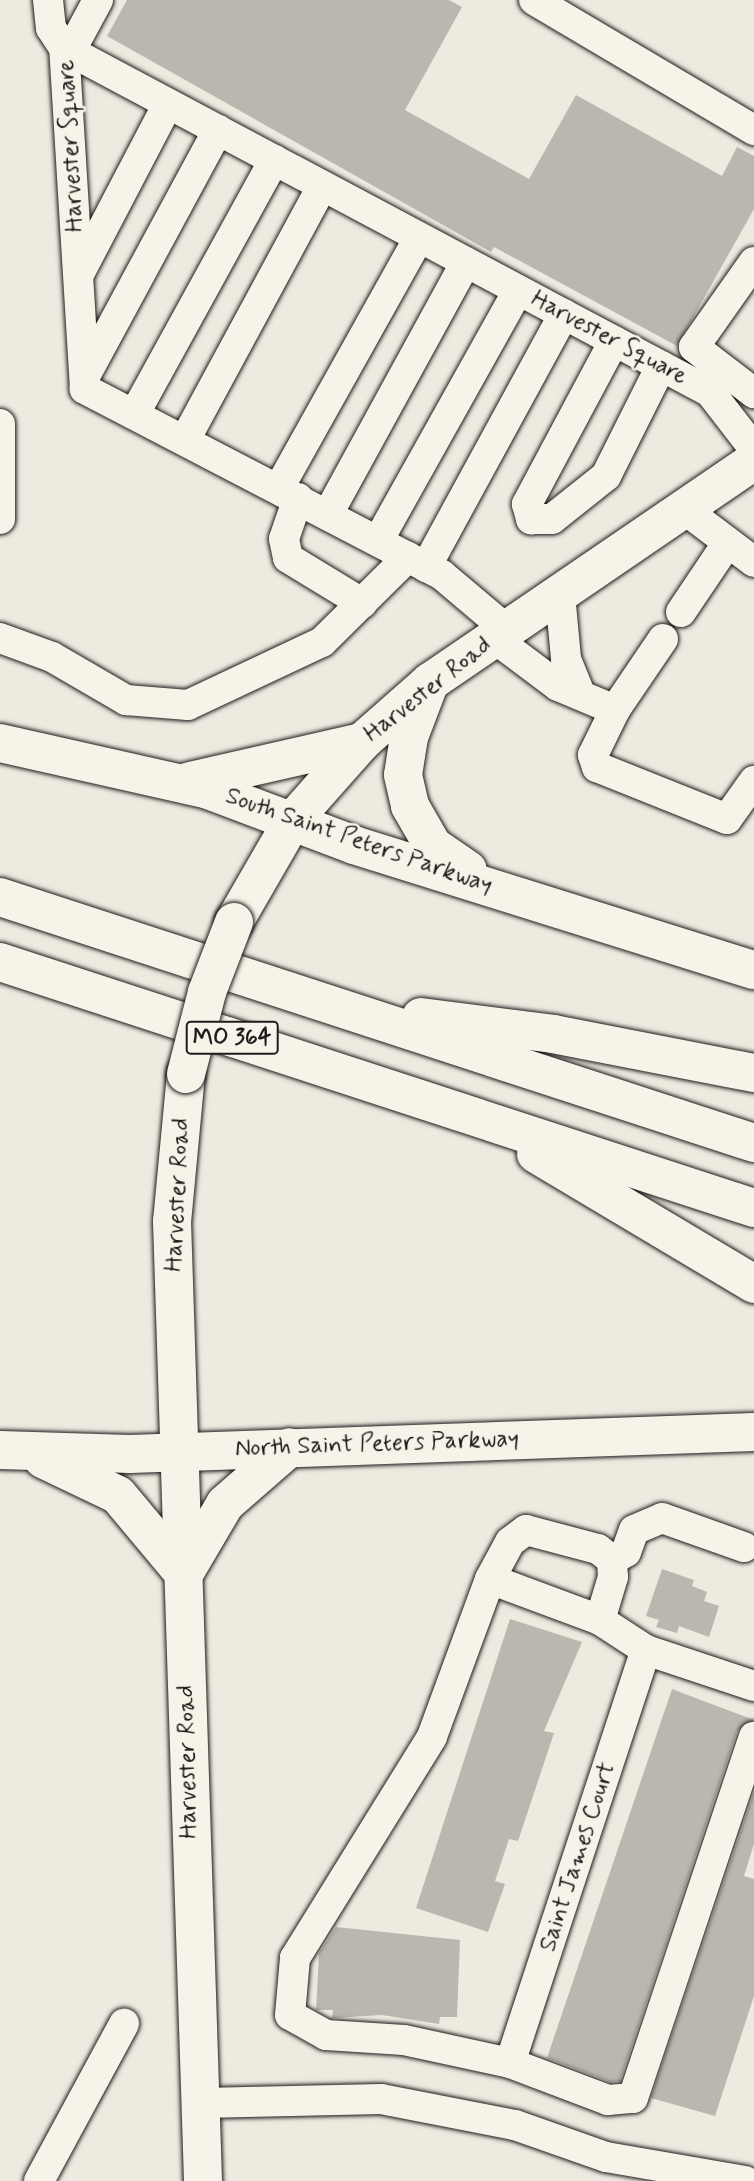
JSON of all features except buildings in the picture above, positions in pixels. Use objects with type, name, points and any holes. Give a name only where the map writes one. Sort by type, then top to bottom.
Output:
[{"type":"main road","name":"Harvester Road","points":[[202,2181],[202,2103],[184,1574],[183,1451],[172,1220],[187,1074],[207,992],[234,922],[293,820],[362,742],[430,682],[754,461]]},
{"type":"main road","points":[[430,682],[409,737],[404,775],[410,806],[433,846],[492,887]]},
{"type":"main road","points":[[181,783],[362,742]]},
{"type":"main road","name":"South Saint Peters Parkway","points":[[0,743],[181,783],[492,887],[754,970]]},
{"type":"main road","name":"MO 364","points":[[0,897],[754,1143]]},
{"type":"main road","name":"MO 364","points":[[0,962],[754,1208]]},
{"type":"main road","points":[[331,1006],[553,1034],[754,1073]]},
{"type":"main road","points":[[464,1114],[754,1284]]},
{"type":"main road","name":"North Saint Peters Parkway","points":[[14,1451],[183,1451],[754,1432]]},
{"type":"main road","points":[[14,1451],[118,1495],[184,1574],[225,1504],[290,1447]]},
{"type":"street","points":[[48,0],[51,28],[67,50],[98,0]]},
{"type":"street","points":[[534,0],[754,130]]},
{"type":"street","name":"Harvester Square","points":[[67,50],[710,392],[754,449]]},
{"type":"street","name":"Harvester Square","points":[[67,50],[85,377]]},
{"type":"street","points":[[78,276],[168,104]]},
{"type":"street","points":[[218,130],[85,377],[85,389],[186,438],[417,562],[558,685],[578,689],[615,710]]},
{"type":"street","points":[[135,413],[274,160]]},
{"type":"street","points":[[186,438],[322,186]]},
{"type":"street","points":[[362,603],[288,558],[284,539],[289,493],[419,237]]},
{"type":"street","points":[[328,514],[466,262]]},
{"type":"street","points":[[614,341],[527,504],[531,519],[552,519],[606,476],[668,369],[694,347],[754,262]]},
{"type":"street","points":[[378,541],[518,290]]},
{"type":"street","points":[[0,638],[52,657],[126,699],[188,705],[322,642],[362,603],[417,562],[564,314]]},
{"type":"street","points":[[694,347],[753,394],[724,410]]},
{"type":"street","points":[[0,424],[0,519]]},
{"type":"street","points":[[684,509],[726,545],[754,562]]},
{"type":"street","points":[[681,612],[726,545]]},
{"type":"street","points":[[560,594],[566,659],[578,689]]},
{"type":"street","points":[[663,639],[615,710],[593,755],[604,775],[727,819],[754,781]]},
{"type":"street","points":[[600,1620],[612,1560],[625,1552],[634,1530],[662,1518],[744,1547]]},
{"type":"street","points":[[612,1560],[598,1549],[526,1530],[510,1542],[490,1579],[432,1737],[295,1958],[290,2015],[326,2035],[404,2040],[510,2063],[608,2100],[633,2098],[754,1737]]},
{"type":"street","points":[[490,1579],[600,1620],[646,1650],[754,1686]]},
{"type":"street","name":"Saint James Court","points":[[510,2063],[646,1650]]},
{"type":"street","points":[[39,2181],[124,2024]]},
{"type":"street","points":[[202,2103],[381,2099],[515,2125],[617,2160],[744,2181]]}]
